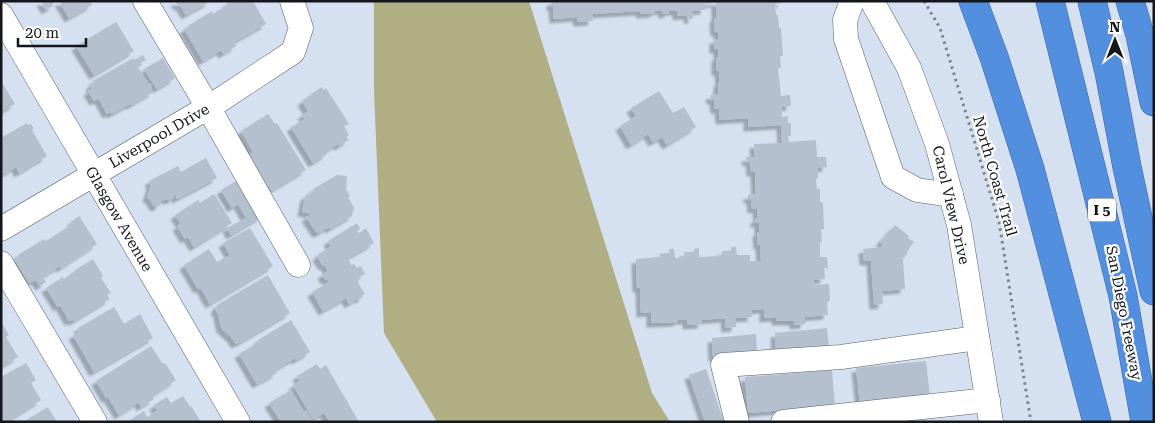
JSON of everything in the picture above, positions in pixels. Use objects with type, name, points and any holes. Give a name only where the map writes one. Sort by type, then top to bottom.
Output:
[{"type":"highway","points":[[973,1],[994,57],[1030,169],[1097,422]]},
{"type":"highway","name":"San Diego Freeway","points":[[1050,1],[1123,296],[1145,422]]},
{"type":"highway","points":[[1092,1],[1109,72],[1127,168],[1154,291]]},
{"type":"highway","points":[[1130,1],[1140,35],[1154,102]]},
{"type":"street","points":[[146,1],[298,265]]},
{"type":"street","name":"Liverpool Drive","points":[[1,229],[208,107],[293,52],[302,28],[292,1]]},
{"type":"street","points":[[852,1],[845,20],[846,39],[893,177],[917,190],[951,195]]},
{"type":"street","name":"Carol View Drive","points":[[872,1],[909,68],[937,144],[959,225],[989,411]]},
{"type":"street","name":"Glasgow Avenue","points":[[1,15],[238,422]]},
{"type":"street","points":[[1,262],[95,422]]},
{"type":"street","points":[[738,422],[723,365],[842,357],[977,338]]},
{"type":"street","points":[[783,422],[989,411]]},
{"type":"path","name":"North Coast Trail","points":[[924,1],[940,28],[999,222],[1031,422]]},
{"type":"shaded area","points":[[374,1],[529,1],[652,393],[670,422],[437,422],[384,333],[374,91]]},
{"type":"building","points":[[41,1],[56,1],[52,4],[53,6],[46,10]]},
{"type":"building","points":[[59,1],[90,1],[92,5],[69,18]]},
{"type":"building","points":[[175,1],[211,1],[186,15]]},
{"type":"building","points":[[231,1],[253,1],[266,24],[234,42],[236,46],[223,54],[221,50],[203,61],[184,29],[212,11],[213,14]]},
{"type":"building","points":[[551,1],[782,1],[782,3],[775,4],[779,28],[781,28],[783,56],[780,56],[781,68],[778,68],[781,96],[790,95],[791,106],[782,107],[782,117],[788,116],[788,123],[791,123],[791,136],[788,136],[789,142],[816,140],[817,157],[826,157],[827,167],[818,168],[818,178],[816,179],[817,189],[820,189],[820,202],[823,202],[824,229],[821,230],[820,257],[827,257],[828,268],[824,268],[825,279],[814,280],[814,285],[829,284],[830,301],[827,302],[828,315],[805,317],[805,324],[794,325],[794,321],[776,321],[776,317],[764,318],[764,309],[752,310],[752,317],[736,318],[736,327],[726,328],[725,318],[702,320],[702,324],[687,325],[687,320],[651,323],[651,312],[641,313],[640,288],[637,288],[636,259],[660,257],[659,254],[670,253],[669,249],[674,249],[675,258],[685,257],[684,252],[694,252],[694,249],[699,248],[699,257],[722,256],[722,251],[731,251],[731,247],[736,247],[737,255],[750,255],[750,261],[761,261],[757,232],[759,232],[759,223],[755,223],[755,219],[758,218],[757,208],[752,209],[751,199],[748,199],[748,195],[756,194],[755,172],[751,172],[750,161],[747,162],[746,157],[755,157],[754,144],[782,143],[781,125],[748,127],[748,118],[720,120],[719,109],[715,109],[714,100],[711,100],[710,95],[718,94],[718,82],[720,82],[719,71],[716,71],[718,49],[714,49],[714,39],[719,39],[718,32],[715,32],[716,3],[705,4],[705,10],[692,11],[693,19],[688,19],[688,15],[677,16],[677,11],[669,11],[669,13],[663,14],[662,10],[655,11],[655,13],[641,14],[640,11],[592,14],[593,21],[578,22],[577,17],[554,19]]},
{"type":"building","points":[[116,22],[134,51],[94,75],[76,46]]},
{"type":"building","points":[[143,55],[146,60],[137,65],[148,83],[150,83],[153,92],[131,105],[112,114],[111,112],[107,114],[99,99],[94,101],[88,91],[92,89],[90,85],[94,83],[93,81],[133,58],[134,60]]},
{"type":"building","points":[[163,58],[175,78],[157,89],[144,69]]},
{"type":"building","points":[[1,81],[15,104],[1,112]]},
{"type":"building","points":[[322,87],[324,90],[326,88],[349,124],[344,126],[349,135],[346,137],[349,140],[326,151],[327,154],[313,163],[291,127],[305,119],[302,115],[308,111],[302,101]]},
{"type":"building","points":[[659,91],[673,113],[684,107],[696,127],[667,145],[662,137],[653,142],[648,134],[631,145],[620,126],[636,116],[631,108]]},
{"type":"building","points":[[268,114],[275,124],[277,123],[306,170],[271,191],[249,155],[253,152],[241,131]]},
{"type":"building","points":[[27,123],[28,125],[31,124],[34,129],[32,130],[47,156],[19,173],[16,167],[1,176],[1,138]]},
{"type":"building","points":[[206,158],[217,178],[177,199],[174,195],[174,198],[170,200],[161,201],[157,207],[147,198],[151,184],[149,181],[178,166],[181,172]]},
{"type":"building","points":[[337,175],[347,176],[346,189],[354,208],[352,216],[330,229],[329,227],[319,233],[316,232],[306,217],[312,214],[302,212],[305,196]]},
{"type":"building","points":[[238,180],[262,216],[231,235],[227,228],[246,218],[238,204],[232,208],[221,190]]},
{"type":"building","points":[[214,194],[232,223],[194,247],[188,237],[185,239],[177,226],[181,224],[175,215],[198,200],[200,203]]},
{"type":"building","points":[[79,216],[97,244],[61,268],[60,266],[43,277],[46,282],[40,286],[36,280],[29,283],[15,260],[19,257],[18,255],[44,239],[46,241],[73,224],[71,222]]},
{"type":"building","points":[[357,223],[360,229],[357,231],[359,233],[366,228],[374,243],[348,258],[351,265],[354,264],[357,268],[361,266],[365,274],[357,278],[365,294],[360,299],[349,304],[346,298],[323,311],[312,292],[329,282],[327,279],[325,280],[322,274],[328,271],[317,256],[331,246],[328,241]]},
{"type":"building","points":[[895,225],[914,242],[907,254],[901,258],[903,259],[905,289],[882,291],[883,304],[874,305],[871,261],[864,261],[863,249],[881,247],[883,244],[880,242]]},
{"type":"building","points":[[250,228],[273,266],[210,304],[201,288],[198,289],[184,265],[209,249],[217,262],[230,255],[223,243]]},
{"type":"building","points":[[93,259],[103,276],[101,278],[111,293],[107,295],[110,299],[74,321],[69,321],[60,305],[58,307],[46,288],[63,277],[64,279]]},
{"type":"building","points":[[268,275],[290,313],[236,344],[221,328],[215,309],[217,305]]},
{"type":"building","points":[[114,307],[124,324],[140,314],[153,338],[94,372],[73,335],[80,331],[78,328]]},
{"type":"building","points":[[291,320],[310,352],[296,360],[295,358],[275,370],[277,373],[257,384],[239,354]]},
{"type":"building","points":[[1,322],[9,335],[6,337],[18,357],[1,367]]},
{"type":"building","points":[[827,328],[829,347],[776,352],[775,333]]},
{"type":"building","points":[[756,334],[757,353],[713,357],[712,338]]},
{"type":"building","points":[[151,346],[176,380],[151,396],[154,399],[141,407],[139,402],[119,415],[96,381]]},
{"type":"building","points":[[926,361],[930,397],[860,404],[856,368]]},
{"type":"building","points":[[26,363],[36,380],[31,383],[41,400],[6,422],[1,422],[1,377]]},
{"type":"building","points":[[317,364],[320,369],[326,365],[359,422],[330,422],[324,413],[313,419],[293,385],[300,381],[297,376]]},
{"type":"building","points":[[706,369],[724,422],[705,422],[689,375]]},
{"type":"building","points":[[832,370],[835,406],[748,413],[745,377]]},
{"type":"building","points":[[291,390],[304,412],[306,410],[313,422],[281,422],[269,403]]},
{"type":"building","points":[[183,396],[201,422],[127,422],[144,411],[147,417],[157,411],[154,405],[167,397],[171,403]]},
{"type":"building","points":[[48,407],[57,422],[23,422]]}]
